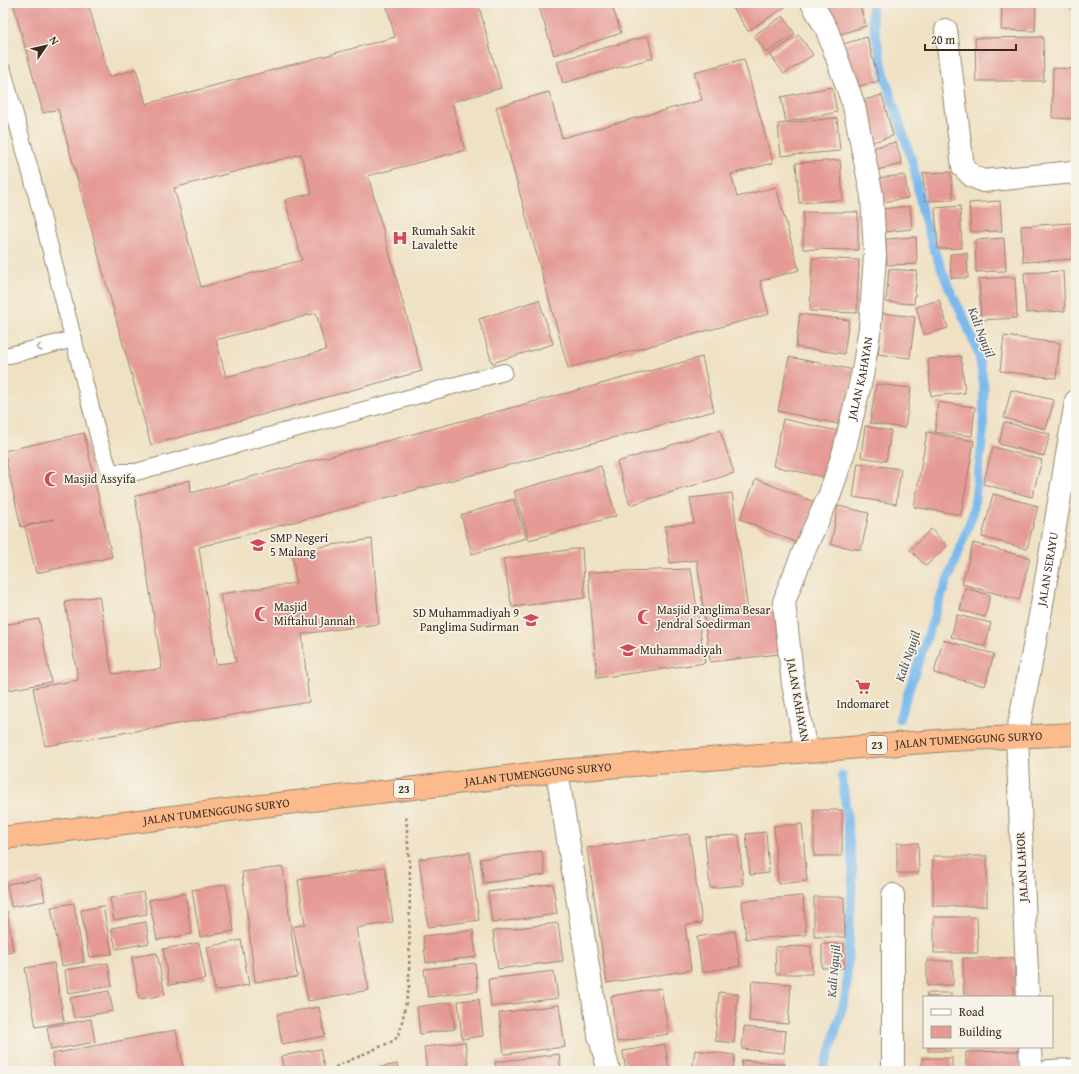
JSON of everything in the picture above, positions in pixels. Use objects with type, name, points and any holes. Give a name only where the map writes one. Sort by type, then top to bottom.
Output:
[{"type":"highway","name":"JALAN TUMENGGUNG SURYO","points":[[3,838],[556,770],[949,740],[1076,734]]},
{"type":"street","name":"JALAN KAHAYAN","points":[[806,750],[793,684],[784,602],[806,546],[830,494],[844,451],[862,376],[869,335],[875,255],[872,196],[854,106],[827,30],[812,3]]},
{"type":"street","points":[[946,30],[963,167],[972,176],[983,181],[1072,172],[1076,175]]},
{"type":"street","name":"JALAN SERAYU","points":[[1017,736],[1041,610],[1068,490],[1076,401]]},
{"type":"street","name":"JALAN LAHOR","points":[[1017,736],[1028,996]]},
{"type":"street","points":[[556,770],[599,1035],[608,1071]]},
{"type":"street","points":[[893,895],[893,1071]]},
{"type":"street","points":[[1030,1048],[1031,1071]]},
{"type":"street","points":[[1049,1071],[1076,1070]]},
{"type":"lane","points":[[3,71],[100,443],[110,472],[136,472],[504,372]]},
{"type":"lane","points":[[3,355],[10,355],[74,339]]},
{"type":"path","points":[[331,1071],[333,1068],[395,1040],[400,1032],[409,987],[410,876],[404,789]]},
{"type":"building","points":[[13,3],[88,3],[109,77],[136,69],[146,104],[395,37],[386,3],[478,3],[501,88],[452,102],[465,150],[368,176],[422,371],[151,445],[58,109],[43,113]],"holes":[[[301,154],[312,193],[285,200],[302,260],[201,287],[174,188]],[[316,313],[326,350],[226,377],[216,340]]]},
{"type":"building","points":[[538,3],[611,3],[621,33],[554,55]]},
{"type":"building","points":[[730,3],[791,3],[748,31]]},
{"type":"building","points":[[826,3],[859,3],[866,26],[837,35]]},
{"type":"building","points":[[1002,3],[1036,3],[1035,31],[1001,30]]},
{"type":"building","points":[[783,16],[795,34],[766,53],[754,35]]},
{"type":"building","points":[[799,35],[813,55],[784,74],[770,54]]},
{"type":"building","points":[[648,36],[653,58],[563,83],[557,61]]},
{"type":"building","points":[[867,37],[879,81],[852,88],[840,45]]},
{"type":"building","points":[[1043,37],[1044,81],[976,81],[975,38]]},
{"type":"building","points":[[744,59],[773,163],[731,174],[737,197],[776,187],[799,270],[760,281],[769,314],[568,368],[496,107],[549,92],[562,138],[702,100],[694,72]]},
{"type":"building","points":[[1053,68],[1076,69],[1076,119],[1052,118]]},
{"type":"building","points":[[832,87],[837,112],[786,122],[781,97]]},
{"type":"building","points":[[882,95],[893,136],[869,143],[857,102]]},
{"type":"building","points":[[837,118],[840,151],[781,156],[778,124]]},
{"type":"building","points":[[896,142],[902,164],[877,170],[872,148]]},
{"type":"building","points":[[840,160],[843,200],[799,203],[796,163]]},
{"type":"building","points":[[951,172],[953,200],[925,201],[923,173]]},
{"type":"building","points":[[905,175],[908,198],[882,202],[878,178]]},
{"type":"building","points":[[1000,201],[1002,231],[971,232],[969,203]]},
{"type":"building","points":[[910,206],[912,229],[884,232],[881,209]]},
{"type":"building","points":[[960,206],[962,248],[938,249],[935,208]]},
{"type":"building","points":[[803,212],[858,212],[858,250],[803,249]]},
{"type":"building","points":[[1073,223],[1076,259],[1023,262],[1021,226]]},
{"type":"building","points":[[916,237],[917,264],[887,265],[886,239]]},
{"type":"building","points":[[1004,238],[1006,271],[976,272],[975,240]]},
{"type":"building","points":[[967,253],[968,278],[951,278],[950,254]]},
{"type":"building","points":[[812,258],[859,260],[857,313],[810,311]]},
{"type":"building","points":[[889,269],[917,271],[914,304],[886,302]]},
{"type":"building","points":[[1063,271],[1065,311],[1026,313],[1024,273]]},
{"type":"building","points":[[1015,277],[1017,318],[981,320],[979,279]]},
{"type":"building","points":[[539,300],[553,344],[492,363],[479,319]]},
{"type":"building","points":[[939,300],[948,328],[924,335],[916,307]]},
{"type":"building","points":[[883,313],[915,317],[910,358],[878,354]]},
{"type":"building","points":[[800,314],[849,320],[844,354],[796,347]]},
{"type":"building","points":[[1004,336],[1060,343],[1056,378],[1000,371]]},
{"type":"building","points":[[961,356],[965,393],[931,396],[928,359]]},
{"type":"building","points":[[702,357],[714,411],[199,547],[216,664],[236,662],[220,594],[296,583],[292,551],[372,539],[379,624],[302,634],[309,702],[45,746],[33,688],[78,680],[65,602],[99,596],[112,674],[162,669],[135,496],[190,480],[191,493]]},
{"type":"building","points":[[789,357],[854,370],[843,425],[778,411]]},
{"type":"building","points":[[876,384],[911,388],[905,428],[870,423]]},
{"type":"building","points":[[1011,390],[1054,400],[1046,429],[1004,418]]},
{"type":"building","points":[[938,402],[975,407],[972,436],[935,432]]},
{"type":"building","points":[[783,419],[838,431],[828,478],[773,466]]},
{"type":"building","points":[[1004,422],[1050,434],[1044,456],[999,444]]},
{"type":"building","points":[[865,426],[891,431],[886,461],[861,457]]},
{"type":"building","points":[[720,430],[734,473],[630,505],[617,462]]},
{"type":"building","points":[[927,432],[974,441],[961,515],[914,507]]},
{"type":"building","name":"Masjid Assyifa","points":[[84,433],[112,557],[36,573],[25,527],[54,519],[21,527],[4,451]]},
{"type":"building","points":[[993,447],[1042,460],[1032,497],[983,484]]},
{"type":"building","points":[[858,463],[901,469],[896,504],[853,497]]},
{"type":"building","points":[[601,466],[616,516],[529,540],[514,491]]},
{"type":"building","points":[[756,479],[817,503],[800,544],[740,519]]},
{"type":"building","points":[[732,493],[748,611],[781,607],[787,653],[710,662],[697,560],[670,563],[665,526],[694,523],[690,498]]},
{"type":"building","points":[[993,494],[1038,506],[1027,549],[982,537]]},
{"type":"building","points":[[514,499],[526,538],[472,554],[461,515]]},
{"type":"building","points":[[838,506],[869,513],[861,550],[831,544]]},
{"type":"building","points":[[931,529],[947,546],[926,566],[910,550]]},
{"type":"building","points":[[973,543],[1030,558],[1019,600],[962,584]]},
{"type":"building","points":[[582,548],[585,598],[512,607],[503,559]]},
{"type":"building","name":"Masjid Panglima Besar Jendral Soedirman","points":[[691,569],[705,663],[597,678],[588,572]]},
{"type":"building","points":[[965,588],[990,595],[985,617],[960,610]]},
{"type":"building","points":[[957,615],[991,623],[985,646],[951,637]]},
{"type":"building","points":[[39,619],[51,682],[3,691],[3,625]]},
{"type":"building","points":[[943,640],[994,654],[985,686],[934,673]]},
{"type":"building","points":[[814,810],[842,810],[842,856],[814,856]]},
{"type":"building","points":[[802,824],[807,881],[778,884],[774,826]]},
{"type":"building","points":[[766,832],[769,873],[750,875],[746,834]]},
{"type":"building","points":[[689,834],[702,923],[685,925],[691,970],[607,983],[587,848]]},
{"type":"building","points":[[739,835],[743,885],[710,888],[705,837]]},
{"type":"building","points":[[897,843],[918,843],[919,873],[897,873]]},
{"type":"building","points":[[542,851],[545,875],[484,883],[480,859]]},
{"type":"building","points":[[470,852],[479,920],[428,927],[419,859]]},
{"type":"building","points":[[933,856],[987,856],[987,906],[933,906]]},
{"type":"building","points":[[283,867],[297,977],[255,982],[242,872]]},
{"type":"building","points":[[385,867],[393,922],[356,928],[369,990],[308,1001],[293,927],[305,924],[298,880]]},
{"type":"building","points":[[41,878],[45,901],[11,907],[7,884]]},
{"type":"building","points":[[226,884],[234,931],[200,937],[192,890]]},
{"type":"building","points":[[553,884],[557,914],[492,923],[488,892]]},
{"type":"building","points":[[143,892],[147,914],[114,920],[110,898]]},
{"type":"building","points":[[185,893],[192,934],[157,940],[149,900]]},
{"type":"building","points":[[803,896],[806,935],[746,939],[742,901]]},
{"type":"building","points":[[814,897],[844,897],[845,937],[814,937]]},
{"type":"building","points":[[74,903],[84,962],[62,966],[51,907]]},
{"type":"building","points":[[103,906],[112,954],[89,957],[81,910]]},
{"type":"building","points":[[7,911],[13,952],[3,953],[3,912]]},
{"type":"building","points":[[934,917],[977,917],[978,953],[934,953]]},
{"type":"building","points":[[146,922],[149,943],[116,949],[111,928]]},
{"type":"building","points":[[558,923],[563,961],[498,969],[493,931]]},
{"type":"building","points":[[473,930],[476,957],[426,963],[423,936]]},
{"type":"building","points":[[735,931],[740,966],[702,972],[697,937]]},
{"type":"building","points":[[241,940],[249,985],[215,991],[207,947]]},
{"type":"building","points":[[199,943],[206,979],[169,985],[163,949]]},
{"type":"building","points":[[822,944],[844,944],[844,968],[822,968]]},
{"type":"building","points":[[811,946],[812,974],[776,974],[775,947]]},
{"type":"building","points":[[157,953],[165,995],[139,999],[132,957]]},
{"type":"building","points":[[963,958],[1014,958],[1014,996],[964,996]]},
{"type":"building","points":[[927,961],[953,961],[953,985],[927,986]]},
{"type":"building","points":[[54,963],[64,1022],[36,1027],[25,968]]},
{"type":"building","points":[[108,963],[112,986],[68,993],[65,970]]},
{"type":"building","points":[[475,963],[478,991],[428,997],[424,969]]},
{"type":"building","points":[[554,971],[558,998],[491,1007],[488,979]]},
{"type":"building","points":[[752,981],[791,984],[788,1024],[749,1021]]},
{"type":"building","points":[[661,988],[669,1034],[617,1042],[611,996]]},
{"type":"building","points":[[109,991],[113,1011],[74,1018],[70,998]]},
{"type":"building","points":[[719,992],[738,994],[734,1043],[715,1041]]},
{"type":"building","points":[[927,993],[951,993],[951,996],[927,996]]},
{"type":"building","points":[[479,999],[483,1036],[462,1039],[458,1001]]},
{"type":"building","points":[[451,1002],[455,1029],[420,1034],[417,1007]]},
{"type":"building","points":[[559,1005],[565,1047],[504,1054],[499,1013]]},
{"type":"building","points":[[319,1007],[325,1036],[282,1044],[277,1014]]},
{"type":"building","points":[[91,1019],[95,1042],[51,1050],[47,1027]]},
{"type":"building","points":[[744,1027],[786,1031],[784,1053],[742,1049]]},
{"type":"building","points":[[176,1030],[184,1071],[55,1071],[52,1054]]},
{"type":"building","points":[[465,1042],[469,1071],[427,1071],[424,1047]]},
{"type":"building","points":[[665,1044],[669,1071],[626,1071],[623,1051]]},
{"type":"building","points":[[928,1048],[950,1048],[950,1051],[928,1051]]},
{"type":"building","points":[[320,1049],[325,1071],[284,1071],[281,1056]]},
{"type":"building","points":[[695,1050],[735,1055],[733,1071],[692,1071]]},
{"type":"building","points":[[1019,1051],[1020,1071],[966,1071],[966,1052]]},
{"type":"building","points":[[559,1054],[561,1071],[497,1071],[495,1062]]},
{"type":"building","points":[[922,1058],[952,1058],[952,1071],[922,1071]]},
{"type":"building","points":[[742,1060],[785,1064],[785,1071],[741,1071]]},
{"type":"building","points":[[397,1064],[398,1071],[373,1071],[372,1069]]},
{"type":"waterway","name":"Kali Ngujil","points":[[872,3],[872,18],[886,81],[913,164],[922,211],[933,247],[949,288],[964,318],[979,355],[984,387],[983,434],[973,514],[942,594],[899,719]]},
{"type":"waterway","name":"Kali Ngujil","points":[[1071,3],[1076,8]]},
{"type":"waterway","name":"Kali Ngujil","points":[[822,1071],[830,1052],[846,994],[853,871],[842,775]]},
{"type":"place","name":"Rumah Sakit Lavalette","points":[[400,238]]},
{"type":"place","name":"Masjid Assyifa","points":[[52,479]]},
{"type":"place","name":"SMP Negeri 5 Malang","points":[[258,545]]},
{"type":"place","name":"Masjid Miftahul Jannah","points":[[262,614]]},
{"type":"place","name":"Masjid Panglima Besar Jendral Soedirman","points":[[645,617]]},
{"type":"place","name":"SD Muhammadiyah 9 Panglima Sudirman","points":[[531,620]]},
{"type":"place","name":"Muhammadiyah","points":[[628,650]]},
{"type":"place","name":"Indomaret","points":[[863,687]]}]
